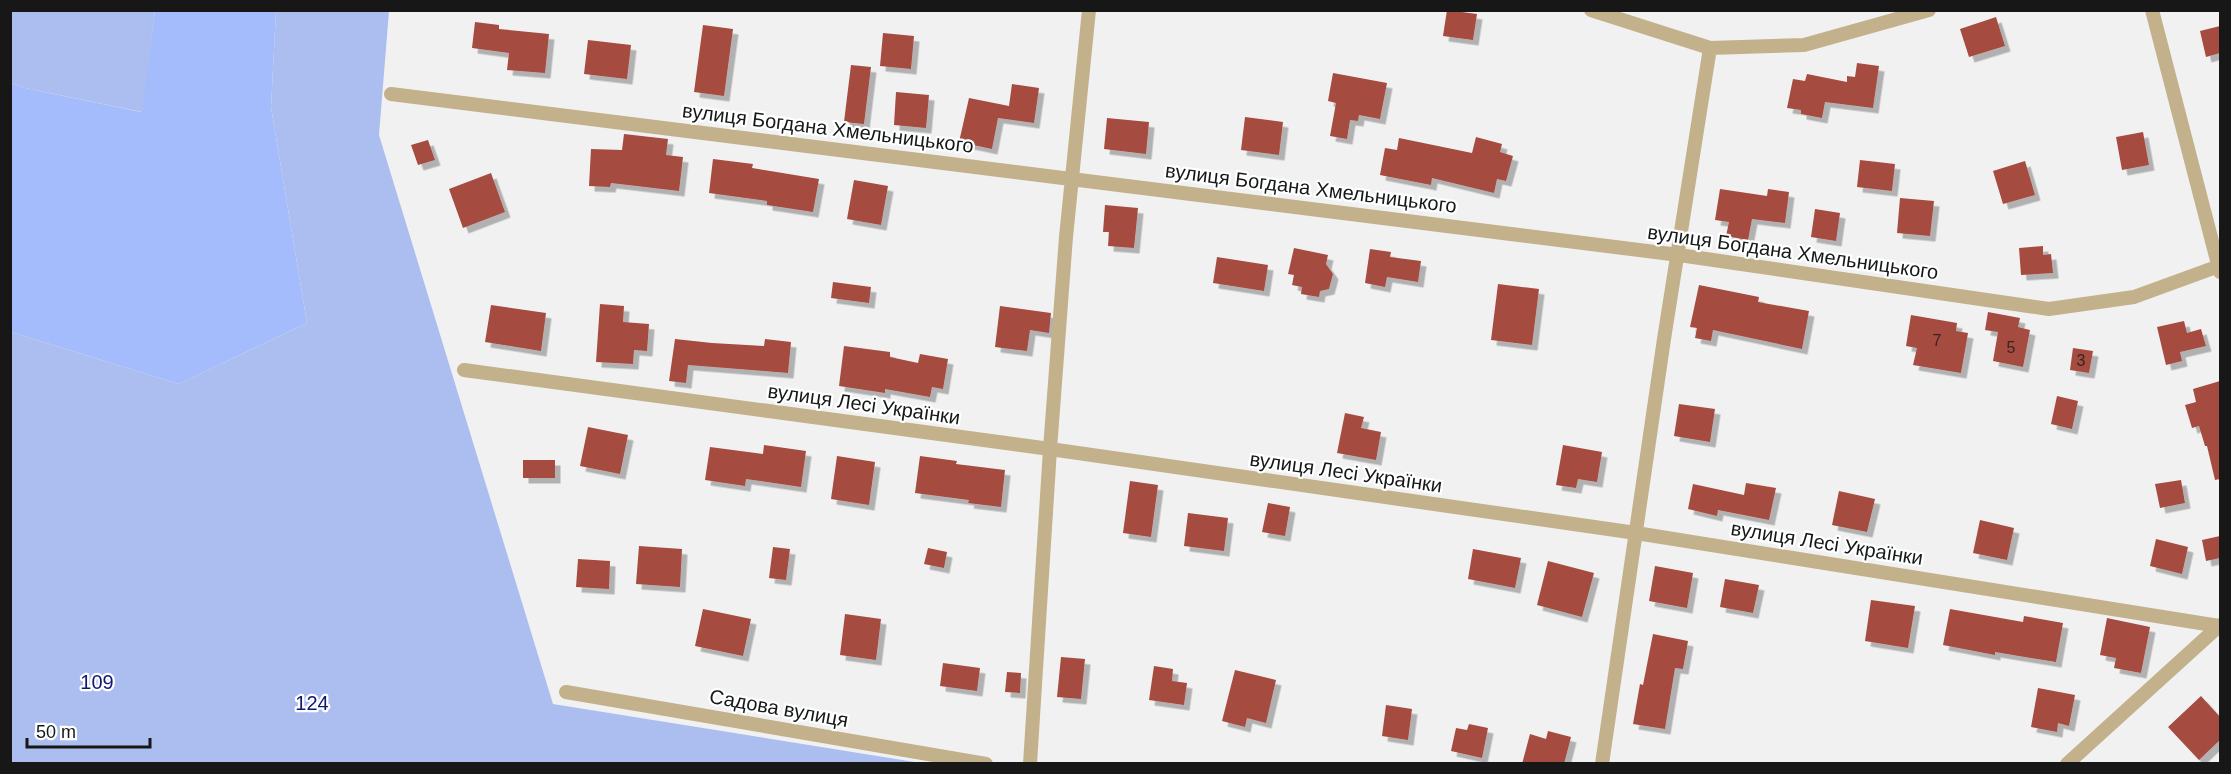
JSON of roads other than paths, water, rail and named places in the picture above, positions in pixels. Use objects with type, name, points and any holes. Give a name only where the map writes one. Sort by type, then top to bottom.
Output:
[{"type":"street","points":[[1030,764],[1050,449],[1072,178],[1089,10]]},
{"type":"street","points":[[1591,10],[1710,48],[1804,45],[1929,10]]},
{"type":"street","points":[[2152,10],[2220,269]]},
{"type":"street","points":[[1602,764],[1662,351],[1710,48]]},
{"type":"street","name":"вулиця Богдана Хмельницького","points":[[391,94],[1679,255],[2049,309],[2134,297],[2220,269]]},
{"type":"street","name":"вулиця Лесі Українки","points":[[464,370],[1050,449],[1636,533],[2220,625]]},
{"type":"street","points":[[2067,764],[2220,625]]},
{"type":"street","name":"Садова вулиця","points":[[566,692],[986,764]]},
{"type":"park label","name":"109","points":[[97,682]]},
{"type":"park label","name":"124","points":[[312,703]]}]
